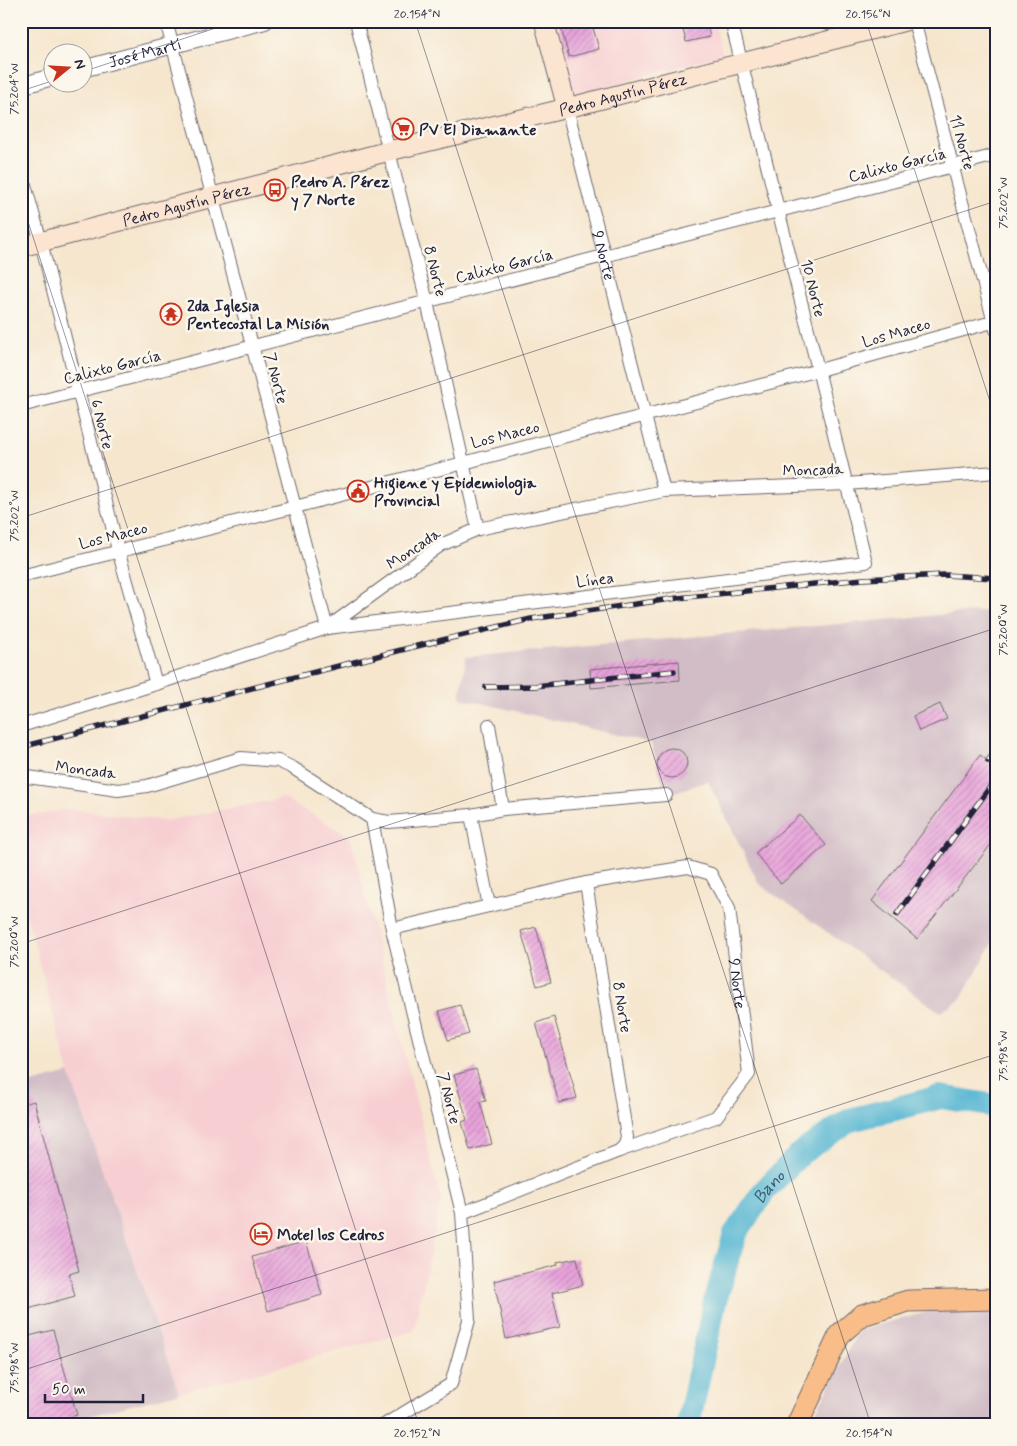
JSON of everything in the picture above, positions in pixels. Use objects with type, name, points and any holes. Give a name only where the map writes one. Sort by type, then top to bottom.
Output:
[{"type":"main road","name":"9 Norte","points":[[544,21],[567,108]]},
{"type":"main road","name":"Pedro Agustín Pérez","points":[[21,247],[390,151],[567,108],[905,21]]},
{"type":"main road","points":[[797,1425],[840,1334],[862,1315],[908,1301],[996,1299]]},
{"type":"street","name":"7 Norte","points":[[166,21],[327,628]]},
{"type":"street","name":"José Martí","points":[[92,66],[265,21]]},
{"type":"street","name":"8 Norte","points":[[356,21],[427,302],[478,529]]},
{"type":"street","name":"10 Norte","points":[[731,21],[866,562]]},
{"type":"street","name":"11 Norte","points":[[914,21],[995,324]]},
{"type":"street","points":[[21,86],[42,80]]},
{"type":"street","name":"9 Norte","points":[[567,108],[664,491]]},
{"type":"street","name":"Calixto García","points":[[21,406],[996,155]]},
{"type":"street","name":"6 Norte","points":[[21,171],[41,242],[118,550],[156,684]]},
{"type":"street","name":"Los Maceo","points":[[21,576],[294,507],[995,324]]},
{"type":"street","name":"Moncada","points":[[21,726],[327,628],[441,545],[478,529],[664,491],[847,484],[996,472]]},
{"type":"street","name":"Línea","points":[[327,628],[866,562]]},
{"type":"street","points":[[489,725],[503,809]]},
{"type":"street","name":"Moncada","points":[[21,776],[118,790],[147,786],[241,758],[278,761],[293,768],[372,819]]},
{"type":"street","points":[[372,819],[389,822],[471,815],[503,809],[666,795]]},
{"type":"street","points":[[471,815],[489,906]]},
{"type":"street","name":"7 Norte","points":[[372,819],[392,929],[462,1213],[469,1320],[451,1384],[384,1425]]},
{"type":"street","name":"9 Norte","points":[[462,1213],[619,1151],[716,1117],[749,1074],[729,908],[711,874],[688,867],[586,883]]},
{"type":"street","name":"8 Norte","points":[[586,883],[627,1137],[625,1145],[619,1151]]},
{"type":"street","points":[[392,929],[586,883]]},
{"type":"shaded area","points":[[554,21],[714,21],[723,55],[574,95]]},
{"type":"shaded area","points":[[996,610],[996,938],[960,1000],[940,1012],[759,884],[708,781],[666,795],[651,743],[460,698],[466,657]]},
{"type":"shaded area","points":[[283,798],[351,837],[441,1201],[414,1331],[179,1393],[69,1073],[21,894],[21,817],[71,809],[165,821]]},
{"type":"shaded area","points":[[69,1073],[179,1393],[53,1425],[21,1425],[21,1086]]},
{"type":"shaded area","points":[[957,1304],[996,1306],[996,1425],[809,1425],[859,1330]]},
{"type":"building","points":[[559,21],[591,21],[599,49],[569,57]]},
{"type":"building","points":[[681,21],[706,21],[710,37],[686,42]]},
{"type":"building","points":[[679,661],[680,680],[591,688],[590,669]]},
{"type":"building","points":[[940,704],[947,719],[919,731],[913,716]]},
{"type":"building","points":[[672,748],[682,753],[687,763],[682,773],[672,778],[662,773],[657,763],[662,753]]},
{"type":"building","points":[[980,755],[996,767],[996,838],[917,939],[872,901]]},
{"type":"building","points":[[800,815],[826,845],[781,884],[755,853]]},
{"type":"building","points":[[536,927],[551,982],[537,986],[521,931]]},
{"type":"building","points":[[460,1005],[469,1034],[448,1040],[439,1011]]},
{"type":"building","points":[[554,1017],[577,1098],[559,1103],[536,1023]]},
{"type":"building","points":[[476,1069],[486,1101],[480,1102],[492,1144],[470,1150],[462,1122],[467,1120],[454,1075]]},
{"type":"building","points":[[34,1101],[79,1271],[69,1274],[75,1296],[21,1311],[21,1105]]},
{"type":"building","points":[[306,1241],[322,1295],[268,1311],[252,1257]]},
{"type":"building","points":[[577,1258],[583,1285],[552,1293],[560,1327],[506,1339],[494,1281],[558,1265],[557,1262]]},
{"type":"building","points":[[53,1330],[77,1415],[43,1425],[21,1425],[21,1338]]},
{"type":"waterway","name":"Bano","points":[[688,1425],[715,1301],[735,1234],[764,1191],[801,1153],[850,1120],[941,1097],[996,1106]]},
{"type":"railway","points":[[21,747],[413,647],[531,619],[678,598],[863,579],[945,575],[996,578]]},
{"type":"railway","points":[[486,687],[535,686],[674,671]]},
{"type":"railway","points":[[988,761],[996,750]]},
{"type":"railway","points":[[897,914],[996,779]]},
{"type":"place","name":"PV El Diamante","points":[[403,129]]},
{"type":"place","name":"Pedro A. Pérez y 7 Norte","points":[[275,190]]},
{"type":"place","name":"2da Iglesia Pentecostal La Misión","points":[[171,314]]},
{"type":"place","name":"Higiene y Epidemiologia Provincial","points":[[358,491]]},
{"type":"place","name":"Motel los Cedros","points":[[261,1234]]}]
